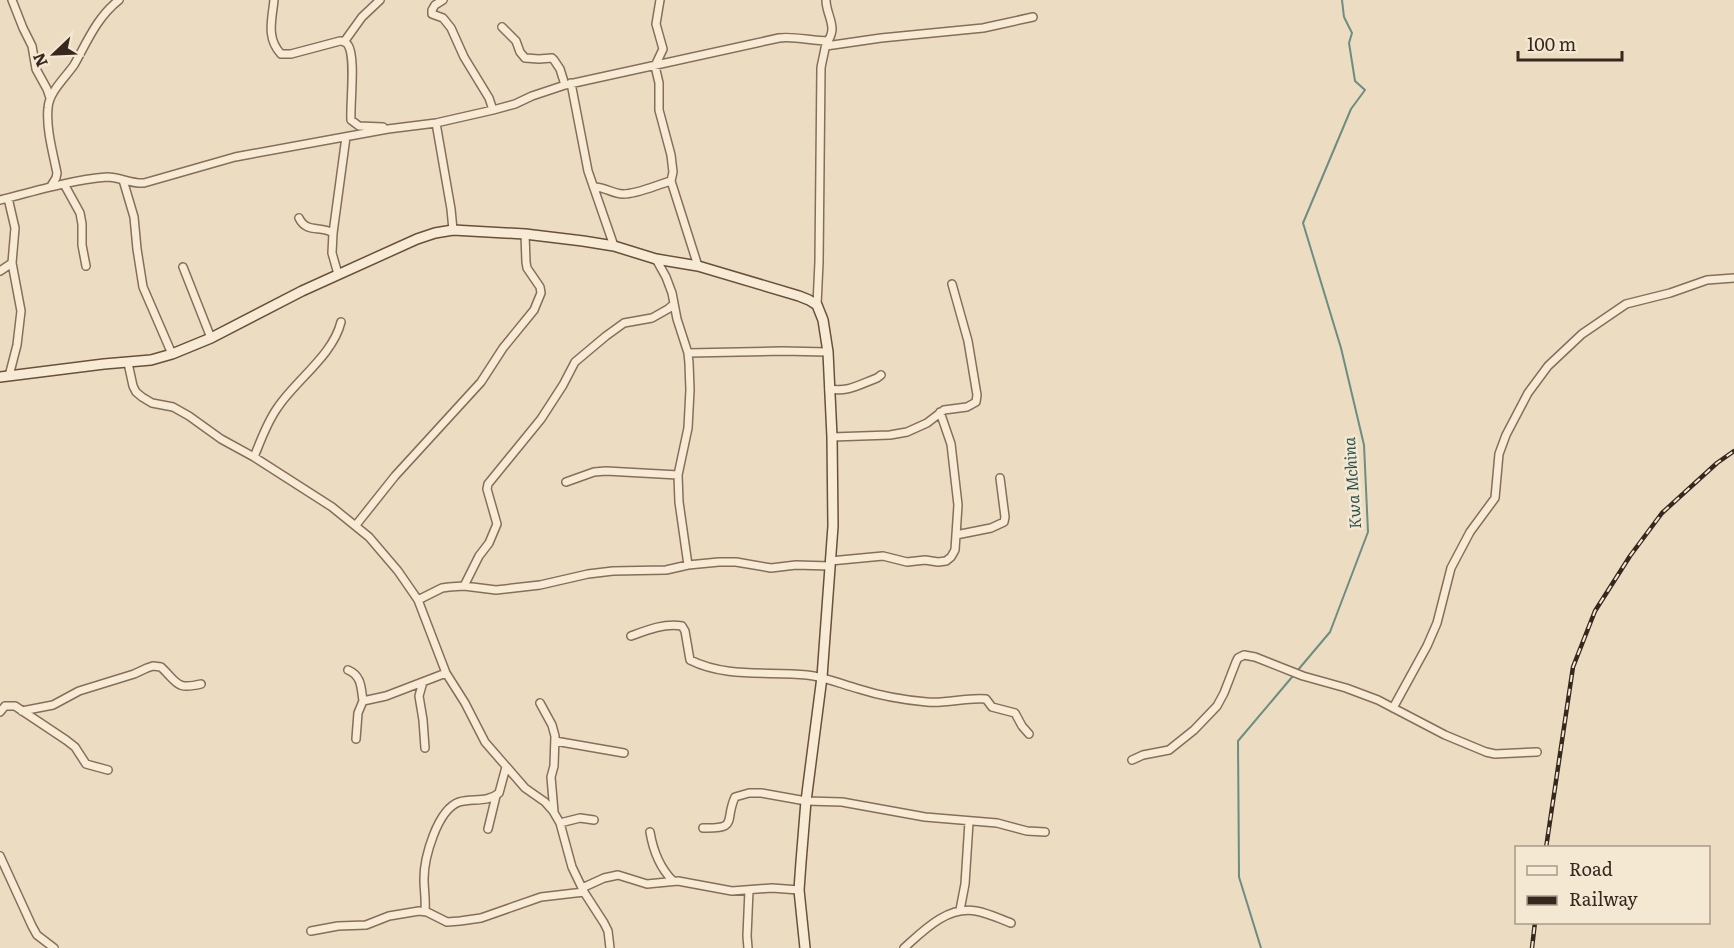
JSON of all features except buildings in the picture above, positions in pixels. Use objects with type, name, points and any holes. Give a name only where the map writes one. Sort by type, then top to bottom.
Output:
[{"type":"street","points":[[12,0],[32,46],[36,69],[50,98]]},
{"type":"street","points":[[51,186],[57,173],[48,124],[50,98],[74,65],[88,37],[119,0]]},
{"type":"street","points":[[274,0],[272,40],[281,54],[291,54],[339,41],[344,42],[349,47],[351,58],[351,120],[359,126],[388,129]]},
{"type":"street","points":[[344,42],[362,17],[380,0]]},
{"type":"street","points":[[443,0],[435,5],[432,14],[443,18],[451,28],[464,57],[494,110]]},
{"type":"street","points":[[660,0],[656,24],[663,49],[655,66],[659,83],[659,110],[671,155],[673,172],[671,181],[698,266]]},
{"type":"street","points":[[805,948],[800,890],[806,801],[822,677],[833,526],[828,352],[823,320],[817,305],[821,68],[827,43],[832,36],[832,24],[826,8],[826,0]]},
{"type":"street","points":[[817,305],[799,296],[698,266],[656,259],[614,246],[525,234],[453,230],[435,232],[417,239],[282,300],[211,338],[172,354],[151,360],[4,377],[17,345],[21,311],[12,263],[15,228],[4,199],[51,186],[106,177],[144,183],[235,157],[388,129],[436,123],[515,104],[568,84],[779,38],[788,37],[827,43],[983,28],[1033,17]]},
{"type":"street","points":[[502,27],[516,41],[525,58],[552,58],[568,84],[588,171],[614,246]]},
{"type":"street","points":[[436,123],[453,230]]},
{"type":"street","points":[[338,274],[332,253],[333,232],[346,137]]},
{"type":"street","points":[[123,180],[134,217],[143,287],[172,354]]},
{"type":"street","points":[[594,188],[607,188],[622,194],[633,193],[671,181]]},
{"type":"street","points":[[64,184],[80,213],[86,266]]},
{"type":"street","points":[[299,218],[307,228],[333,232]]},
{"type":"street","points":[[356,525],[395,476],[480,382],[502,348],[534,310],[541,293],[526,262],[525,234]]},
{"type":"street","points":[[656,259],[672,293],[688,353],[690,390],[688,428],[678,475],[679,502],[688,565]]},
{"type":"street","points":[[0,271],[12,263]]},
{"type":"street","points":[[183,267],[211,338]]},
{"type":"street","points":[[1394,708],[1437,623],[1451,568],[1470,532],[1495,498],[1499,454],[1506,435],[1528,393],[1548,366],[1582,334],[1626,304],[1671,294],[1707,280],[1734,278]]},
{"type":"street","points":[[832,437],[890,435],[907,432],[927,423],[940,412],[973,405],[976,402],[968,341],[952,284]]},
{"type":"street","points":[[464,586],[497,525],[487,489],[488,484],[542,418],[575,362],[624,323],[652,318],[674,304]]},
{"type":"street","points":[[254,457],[269,421],[278,407],[336,336],[341,322]]},
{"type":"street","points":[[688,353],[828,352]]},
{"type":"street","points":[[128,363],[133,386],[142,397],[152,403],[173,407],[189,416],[221,439],[254,457],[332,507],[356,525],[399,571],[418,600],[446,673],[485,742],[525,788],[545,802],[555,814],[560,823],[572,867],[608,931],[610,948]]},
{"type":"street","points":[[829,389],[848,390],[881,375]]},
{"type":"street","points":[[418,600],[442,588],[464,586],[496,590],[540,585],[613,571],[666,570],[688,565],[736,562],[771,568],[883,556],[906,562],[926,560],[943,562],[954,553],[958,505],[951,444],[940,412]]},
{"type":"street","points":[[566,482],[594,472],[606,471],[678,475]]},
{"type":"street","points":[[956,535],[992,528],[1004,522],[1000,478]]},
{"type":"street","points":[[631,636],[657,627],[682,626],[686,631],[690,660],[704,666],[752,674],[797,674],[822,677],[872,693],[928,702],[944,703],[976,698],[986,699],[992,707],[1015,713],[1029,734]]},
{"type":"street","points":[[1132,760],[1143,754],[1169,750],[1194,730],[1217,706],[1238,658],[1244,655],[1255,657],[1303,676],[1346,688],[1486,752],[1495,754],[1537,752]]},
{"type":"street","points":[[22,711],[52,705],[79,690],[153,666],[161,667],[180,686],[189,687],[201,684]]},
{"type":"street","points":[[348,670],[357,675],[363,701],[358,713],[356,738]]},
{"type":"street","points":[[363,701],[387,696],[446,673]]},
{"type":"street","points":[[423,682],[419,696],[425,748]]},
{"type":"street","points":[[540,703],[552,725],[555,741],[551,777],[555,814]]},
{"type":"street","points":[[0,712],[5,706],[10,705],[22,711],[75,747],[86,764],[108,770]]},
{"type":"street","points":[[555,741],[624,753]]},
{"type":"street","points":[[425,911],[424,879],[434,832],[452,806],[462,801],[495,796],[501,789],[506,767]]},
{"type":"street","points":[[703,828],[726,826],[729,822],[733,799],[738,795],[761,793],[806,801],[842,802],[926,817],[997,823],[1037,833],[1045,832]]},
{"type":"street","points":[[488,829],[495,796]]},
{"type":"street","points":[[560,823],[580,818],[594,820]]},
{"type":"street","points":[[960,910],[965,884],[969,822]]},
{"type":"street","points":[[650,832],[660,864],[673,881]]},
{"type":"street","points":[[0,856],[37,935],[54,948]]},
{"type":"street","points":[[311,931],[338,926],[366,925],[389,916],[419,910],[447,922],[481,918],[541,897],[583,890],[604,878],[618,875],[647,884],[673,881],[724,891],[772,888],[800,890]]},
{"type":"street","points":[[748,948],[749,890]]},
{"type":"street","points":[[904,948],[927,928],[947,915],[960,910],[977,911],[1011,923]]},
{"type":"waterway","name":"Kwa Mchina","points":[[1261,948],[1239,877],[1238,741],[1330,632],[1368,532],[1364,445],[1341,348],[1303,223],[1351,109],[1365,90],[1355,81],[1349,43],[1352,33],[1344,17],[1342,0]]},
{"type":"railway","points":[[1546,846],[1573,667],[1595,611],[1630,556],[1662,513],[1717,463],[1734,451]]},
{"type":"railway","points":[[1532,948],[1535,924]]}]
